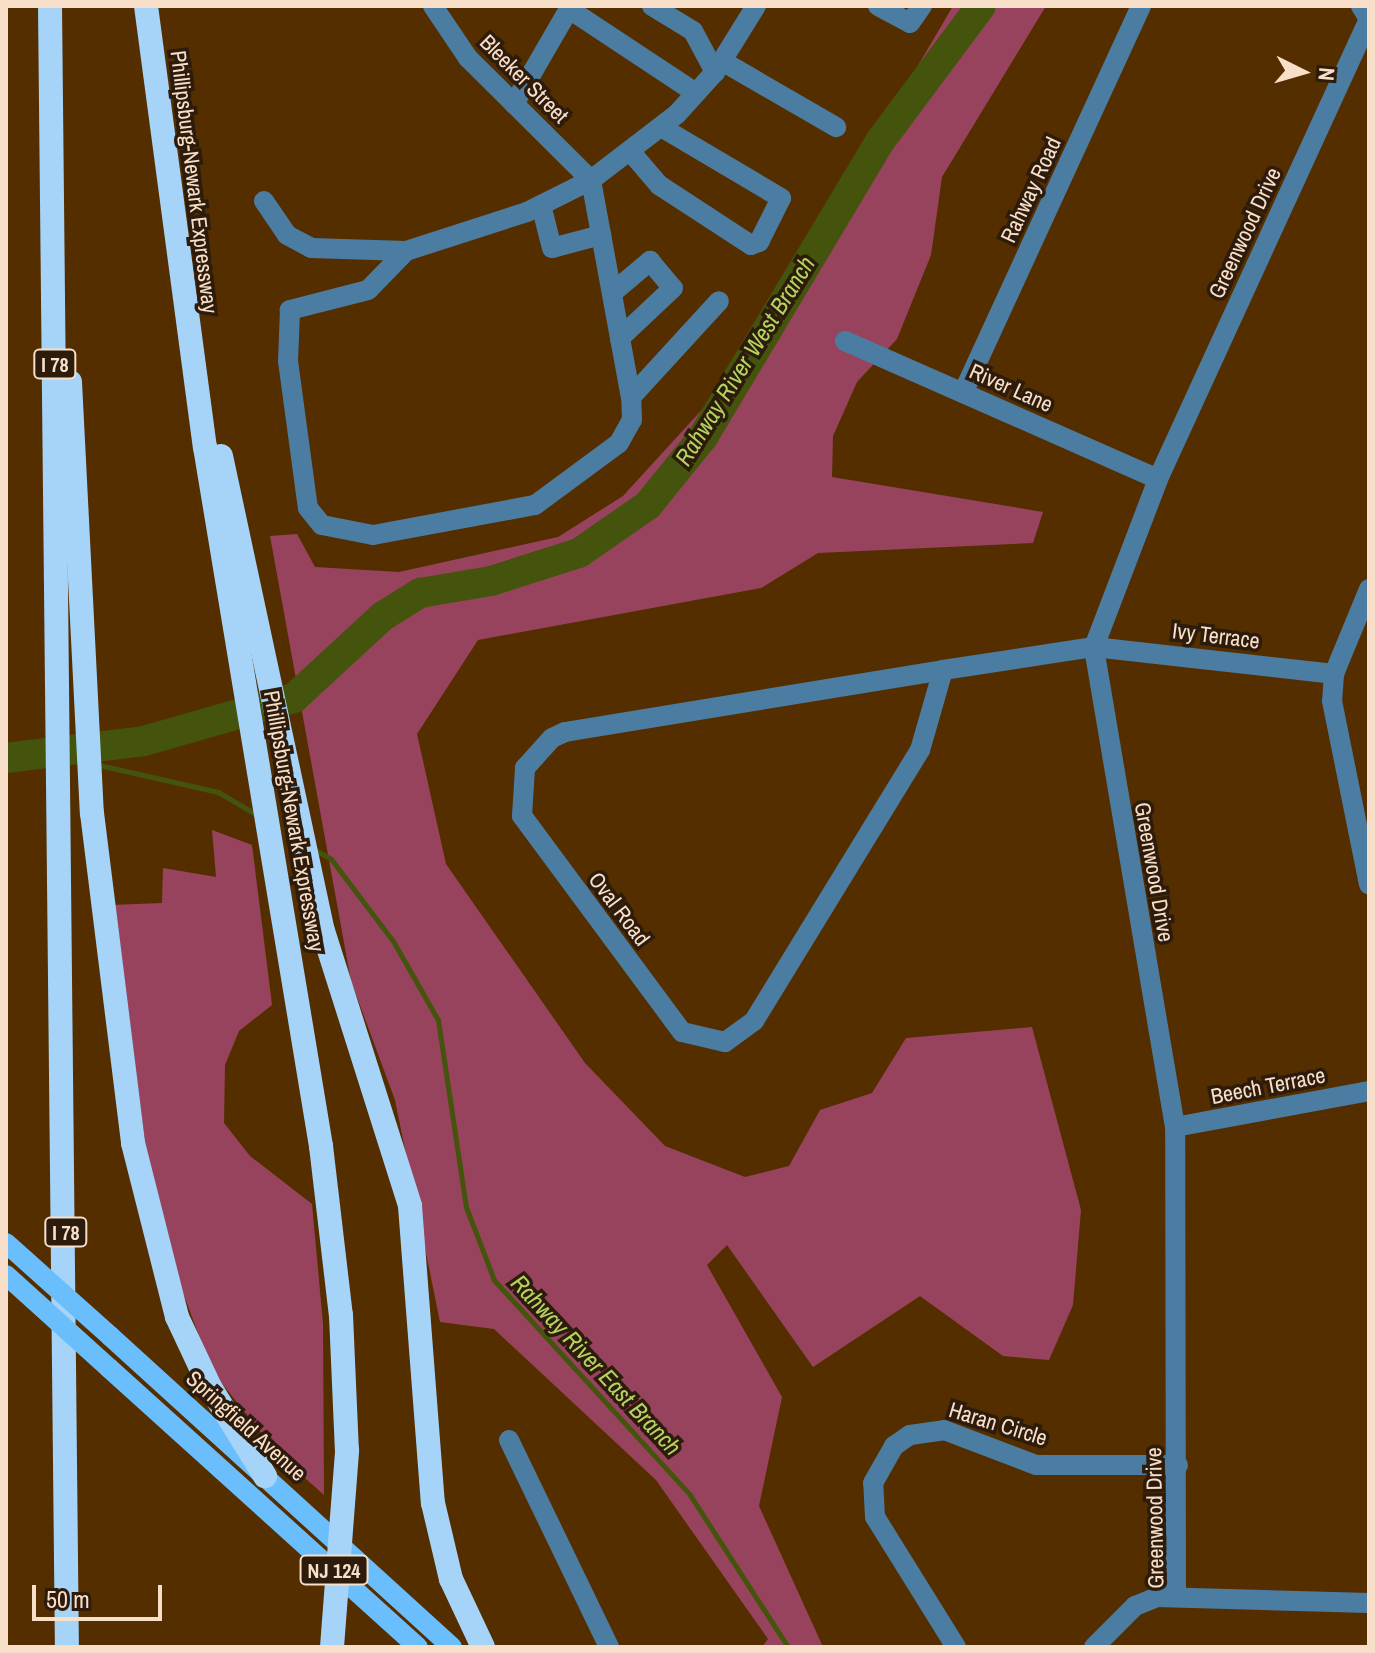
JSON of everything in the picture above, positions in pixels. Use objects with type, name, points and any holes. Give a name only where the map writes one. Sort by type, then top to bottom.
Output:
[{"type":"highway","name":"I 78","points":[[50,6],[61,817],[67,1647]]},
{"type":"highway","name":"Phillipsburg-Newark Expressway","points":[[146,6],[186,324],[329,1207],[347,1450],[332,1647]]},
{"type":"highway","points":[[53,227],[71,384],[92,813],[123,1083],[158,1256],[198,1364],[265,1476]]},
{"type":"highway","points":[[186,324],[311,878],[408,1195],[433,1503],[451,1579],[483,1647]]},
{"type":"main road","name":"Springfield Avenue","points":[[6,1243],[452,1647]]},
{"type":"main road","name":"NJ 124","points":[[6,1275],[418,1647]]},
{"type":"street","name":"Bleeker Street","points":[[433,6],[468,58],[591,180]]},
{"type":"street","points":[[652,6],[693,31],[719,66],[836,127]]},
{"type":"street","points":[[264,201],[287,235],[311,248],[406,251],[541,205],[591,180],[661,127],[719,66],[756,6]]},
{"type":"street","points":[[878,6],[910,23],[922,6]]},
{"type":"street","name":"Rahway Road","points":[[963,393],[1141,6]]},
{"type":"street","points":[[1361,6],[1369,19]]},
{"type":"street","points":[[514,104],[567,8],[696,93]]},
{"type":"street","name":"Greenwood Drive","points":[[1369,19],[1158,479],[1094,647],[1175,1127],[1176,1597],[1369,1603]]},
{"type":"street","points":[[630,151],[659,185],[751,245],[759,242],[781,198],[661,127]]},
{"type":"street","points":[[406,251],[368,290],[290,310],[287,350],[308,508],[322,525],[373,535],[535,505],[619,443],[632,420],[631,397],[591,180]]},
{"type":"street","points":[[541,205],[552,248],[601,235]]},
{"type":"street","points":[[612,293],[650,261],[673,288],[620,338]]},
{"type":"street","points":[[631,397],[719,301]]},
{"type":"street","name":"River Lane","points":[[845,341],[1158,479]]},
{"type":"street","points":[[1369,589],[1334,674],[1369,884]]},
{"type":"street","name":"Oval Road","points":[[943,670],[920,750],[754,1021],[725,1042],[682,1032],[528,829],[520,782],[532,756],[565,732],[943,670],[1094,647]]},
{"type":"street","name":"Ivy Terrace","points":[[1094,647],[1334,674]]},
{"type":"street","name":"Beech Terrace","points":[[1175,1127],[1369,1091]]},
{"type":"street","name":"Haran Circle","points":[[956,1647],[875,1517],[873,1483],[894,1446],[910,1435],[944,1430],[1036,1465],[1178,1465]]},
{"type":"street","points":[[509,1440],[609,1647]]},
{"type":"street","points":[[1094,1647],[1135,1606],[1176,1597]]},
{"type":"shaded area","points":[[953,6],[1046,6],[942,177],[931,255],[897,339],[857,382],[833,436],[832,477],[1043,512],[1033,543],[818,553],[761,588],[478,640],[417,734],[446,864],[585,1063],[665,1146],[745,1177],[789,1166],[820,1110],[872,1093],[906,1038],[1032,1027],[1081,1210],[1073,1305],[1049,1360],[1003,1356],[920,1296],[813,1367],[727,1245],[707,1265],[782,1397],[759,1506],[823,1647],[762,1647],[768,1639],[656,1480],[494,1329],[440,1322],[395,1100],[351,981],[270,536],[297,534],[315,567],[399,572],[558,537],[623,496],[740,368]]},
{"type":"shaded area","points":[[212,830],[252,845],[272,1005],[239,1031],[225,1065],[224,1123],[250,1156],[312,1204],[323,1324],[324,1495],[278,1454],[212,1371],[171,1260],[146,1148],[112,905],[162,903],[163,868],[216,877]]},
{"type":"waterway","name":"Rahway River West Branch","points":[[6,758],[144,741],[294,698],[383,616],[420,593],[491,581],[579,553],[648,505],[703,437],[881,140],[981,6]]},
{"type":"waterway","name":"Rahway River East Branch","points":[[30,758],[49,760]]},
{"type":"waterway","name":"Rahway River East Branch","points":[[99,765],[218,792],[259,816]]},
{"type":"waterway","name":"Rahway River East Branch","points":[[315,850],[331,859],[393,941],[438,1020],[466,1207],[494,1280],[690,1495],[788,1647]]}]
